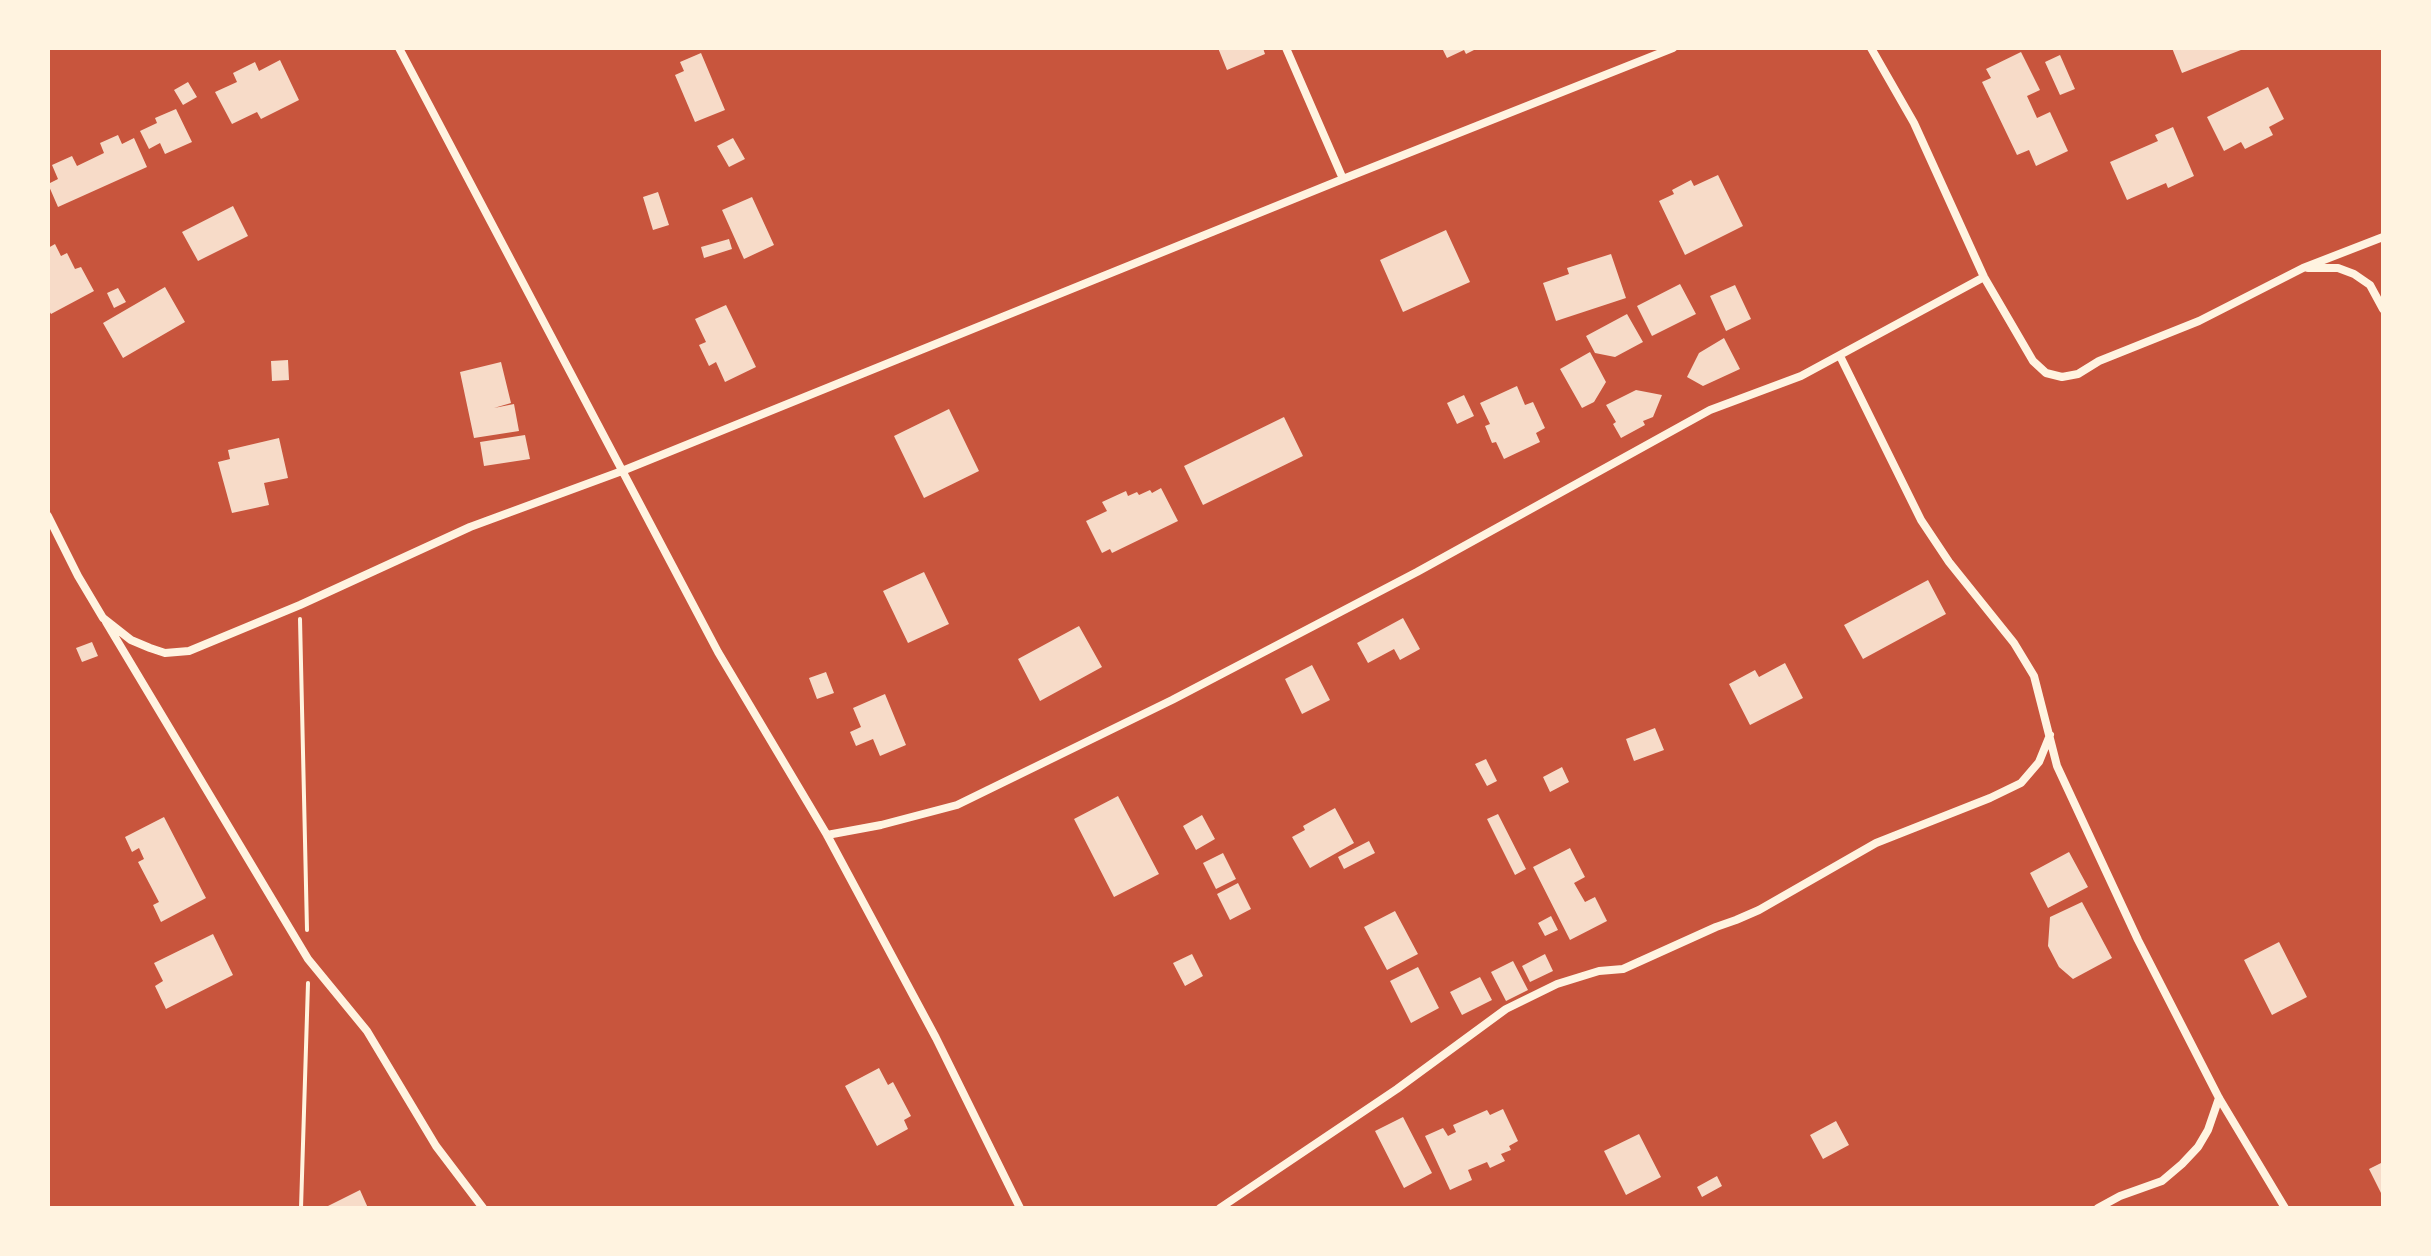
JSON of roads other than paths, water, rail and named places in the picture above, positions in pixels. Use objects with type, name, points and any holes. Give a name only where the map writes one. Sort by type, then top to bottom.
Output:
[{"type":"street","points":[[399,48],[718,652],[827,835],[936,1038],[1020,1208]]},
{"type":"street","points":[[1286,48],[1343,179]]},
{"type":"street","points":[[103,618],[131,640],[165,653],[189,651],[300,605],[470,527],[622,471],[1673,48]]},
{"type":"street","points":[[1871,48],[1914,123],[1984,277],[2033,361],[2046,373],[2062,377],[2078,374],[2099,361],[2199,321],[2303,268],[2383,237]]},
{"type":"street","points":[[2303,268],[2338,268],[2354,274],[2370,285],[2383,309]]},
{"type":"street","points":[[827,835],[957,805],[1172,700],[1417,572],[1710,410],[1801,376],[1984,277]]},
{"type":"street","points":[[1840,356],[1921,520],[1949,562],[2014,643],[2034,676],[2057,766],[2138,940],[2219,1098],[2285,1208]]},
{"type":"street","points":[[48,516],[78,576],[308,959],[367,1031],[436,1146],[483,1208]]},
{"type":"street","points":[[1220,1208],[1397,1089],[1506,1009],[1557,984],[1599,971],[1623,969],[1759,910],[1876,843],[2021,783],[2039,762],[2050,735]]},
{"type":"street","points":[[2098,1208],[2120,1196],[2162,1181],[2182,1164],[2208,1130],[2219,1098]]}]
